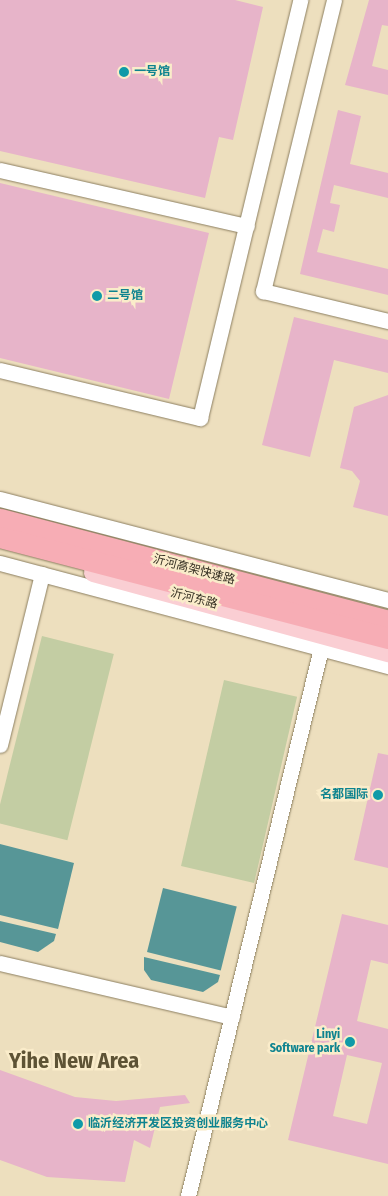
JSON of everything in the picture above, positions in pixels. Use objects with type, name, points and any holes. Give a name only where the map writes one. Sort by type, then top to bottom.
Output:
[{"type":"highway","name":"沂河高架快速路","points":[[0,519],[388,621]]},
{"type":"highway","name":"沂河高架快速路","points":[[0,537],[388,638]]},
{"type":"main road","points":[[0,509],[388,612]]},
{"type":"main road","name":"沂河东路","points":[[0,547],[388,652]]},
{"type":"street","points":[[0,370],[200,418],[300,0]]},
{"type":"street","points":[[334,0],[263,291],[388,321]]},
{"type":"street","points":[[0,170],[246,226]]},
{"type":"street","points":[[0,499],[388,600]]},
{"type":"street","points":[[0,563],[388,666]]},
{"type":"street","points":[[0,745],[42,574]]},
{"type":"street","points":[[188,1196],[321,648]]},
{"type":"street","points":[[0,963],[232,1017]]},
{"type":"green space","points":[[42,636],[114,654],[67,840],[0,823],[0,804]]},
{"type":"green space","points":[[224,680],[297,697],[254,883],[181,866]]},
{"type":"water","points":[[0,844],[74,863],[58,929],[0,915]]},
{"type":"water","points":[[163,888],[237,906],[221,970],[147,952]]},
{"type":"water","points":[[0,921],[56,934],[54,941],[38,952],[0,942]]},
{"type":"water","points":[[144,957],[220,975],[218,982],[203,992],[151,980],[144,970]]},
{"type":"building","name":"一号馆","points":[[0,0],[235,0],[263,7],[233,140],[219,137],[205,198],[0,151]]},
{"type":"building","points":[[369,0],[388,0],[388,26],[382,25],[372,66],[388,70],[388,95],[345,85]]},
{"type":"building","points":[[338,110],[361,116],[350,164],[388,173],[388,198],[334,185],[330,203],[340,205],[334,232],[323,229],[317,252],[388,269],[388,295],[300,274]]},
{"type":"building","name":"二号馆","points":[[0,183],[209,233],[169,399],[0,358]]},
{"type":"building","points":[[294,317],[388,340],[388,373],[334,360],[310,457],[262,445]]},
{"type":"building","points":[[388,395],[388,516],[353,507],[360,481],[352,471],[340,468],[354,407]]},
{"type":"building","name":"名都国际","points":[[378,753],[388,755],[388,868],[354,860]]},
{"type":"building","name":"Linyi Software park","points":[[342,914],[388,925],[388,964],[371,960],[357,1021],[388,1029],[388,1164],[288,1140]],"holes":[[[347,1055],[382,1063],[367,1124],[333,1116]]]},
{"type":"building","name":"临沂经济开发区投资创业服务中心","points":[[0,1070],[75,1097],[116,1101],[185,1095],[190,1103],[160,1107],[150,1148],[134,1140],[125,1182],[47,1177],[0,1160]]},
{"type":"place","name":"一号馆","points":[[124,72]]},
{"type":"place","name":"二号馆","points":[[97,296]]},
{"type":"place","name":"名都国际","points":[[378,795]]},
{"type":"place","name":"Linyi Software park","points":[[350,1042]]},
{"type":"place","name":"临沂经济开发区投资创业服务中心","points":[[78,1124]]},
{"type":"district","name":"Yihe New Area","points":[[74,1061]]}]
